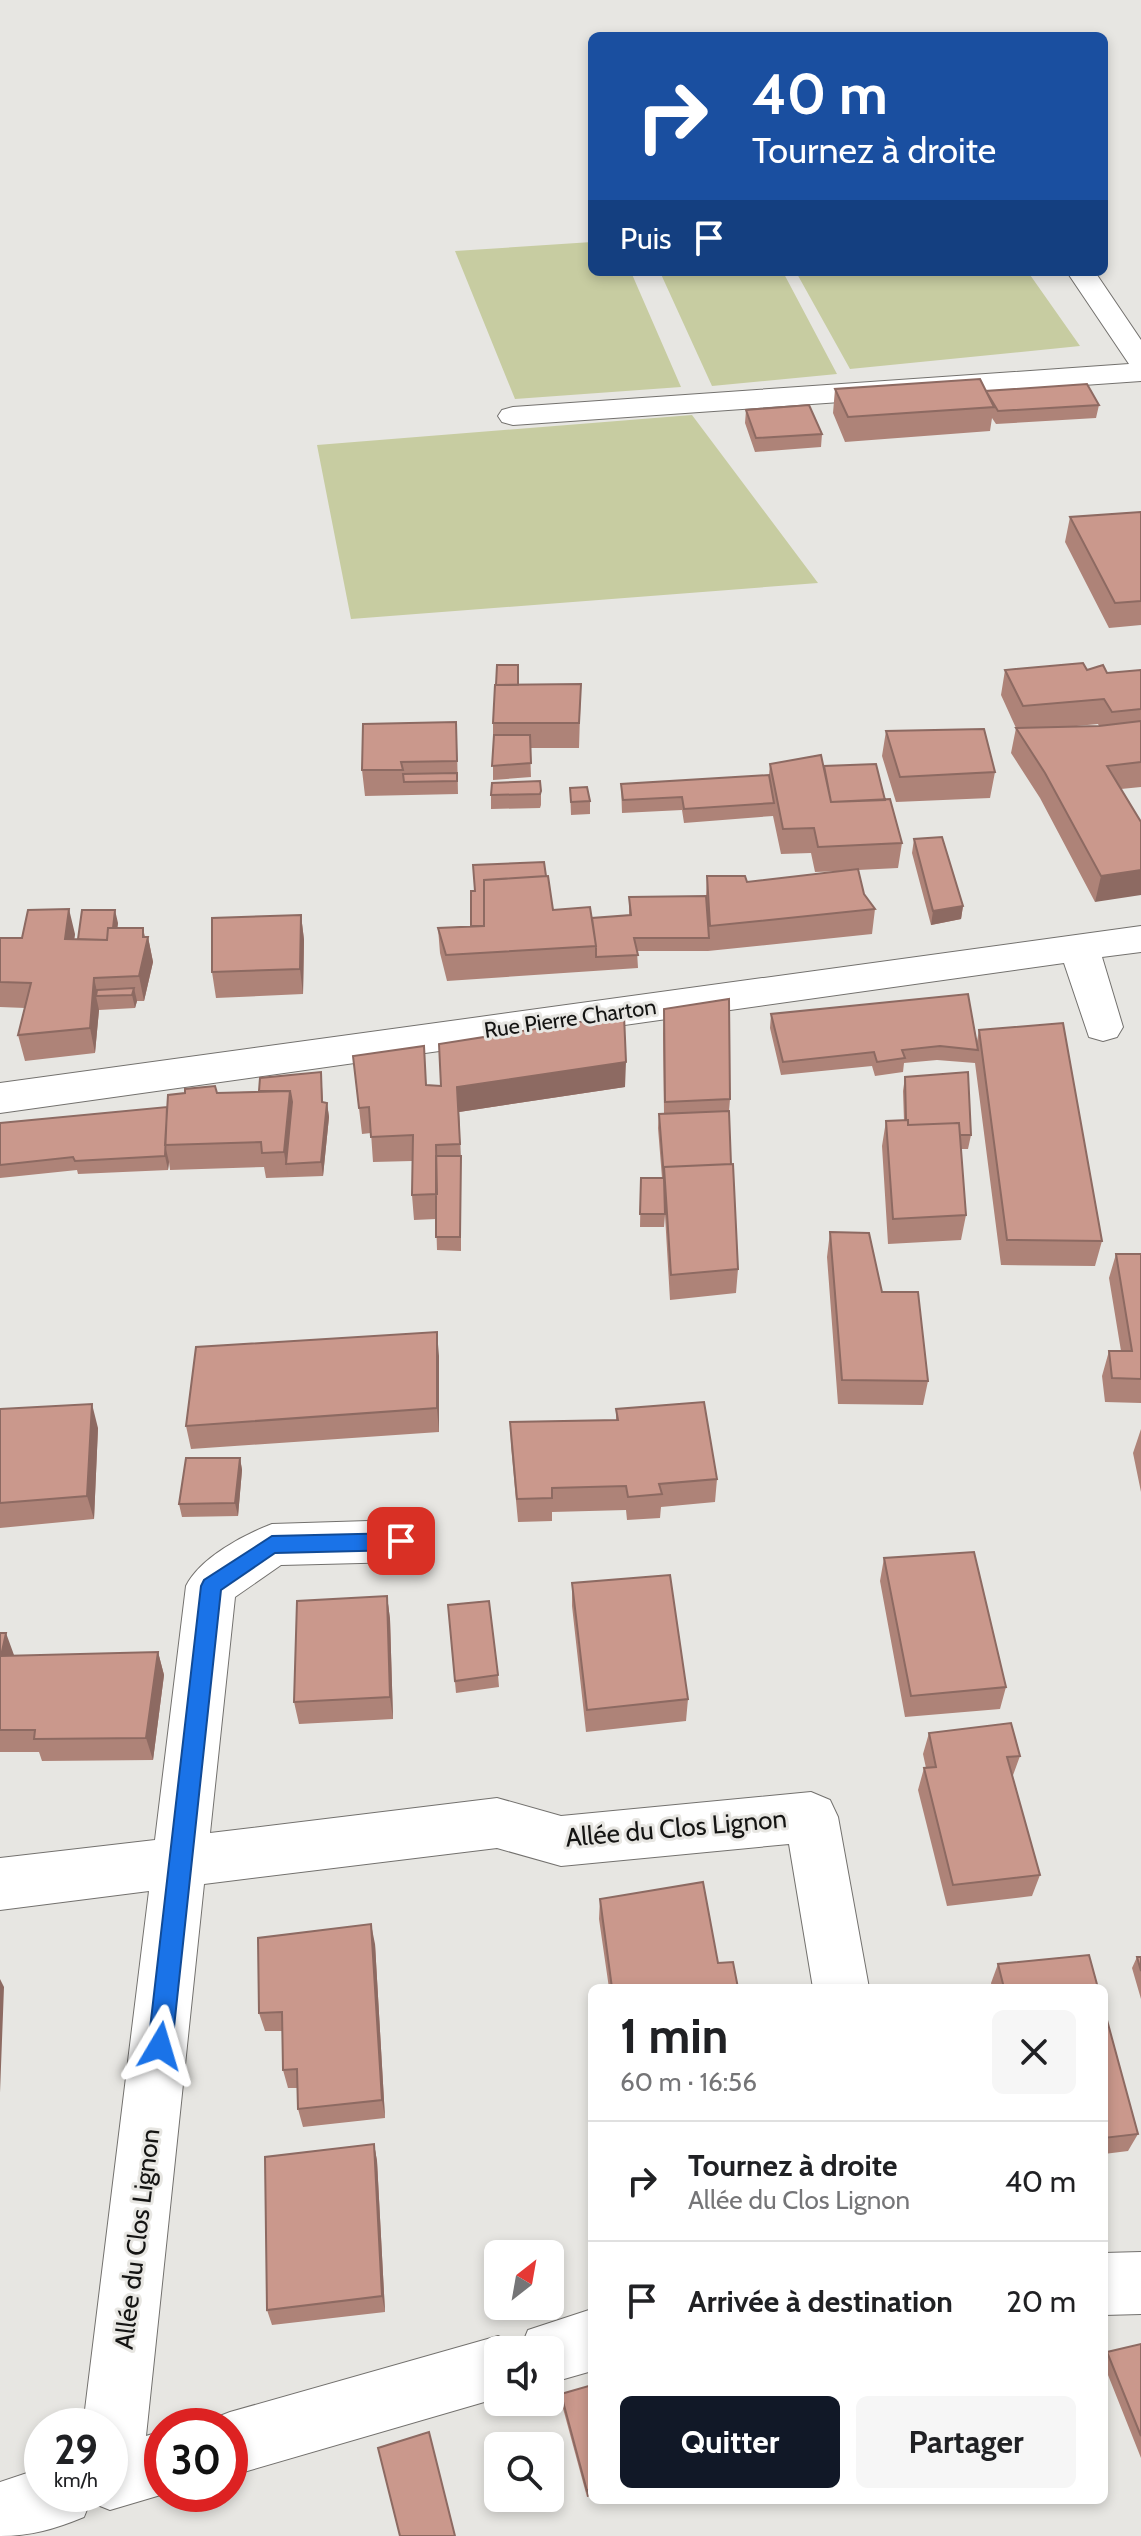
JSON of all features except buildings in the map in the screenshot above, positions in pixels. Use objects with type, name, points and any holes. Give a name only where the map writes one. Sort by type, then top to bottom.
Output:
[{"type":"street","points":[[1084,276],[1141,361]]},
{"type":"street","points":[[513,416],[1141,372]]},
{"type":"street","name":"Rue Pierre Charton","points":[[0,1098],[1141,939]]},
{"type":"street","points":[[1079,947],[1103,1027]]},
{"type":"street","name":"Allée du Clos Lignon","points":[[117,2408],[211,1586],[272,1545],[401,1541]]},
{"type":"street","name":"Allée du Clos Lignon","points":[[181,1864],[497,1823],[561,1841],[811,1817],[840,1984]]},
{"type":"street","points":[[0,1884],[181,1864]]},
{"type":"street","points":[[1108,2284],[1141,2283]]},
{"type":"street","points":[[564,2348],[588,2341]]},
{"type":"street","points":[[248,2439],[484,2371]]},
{"type":"street","points":[[0,2514],[24,2506]]},
{"type":"green space","points":[[588,242],[588,276],[633,276],[681,387],[515,399],[455,251]]},
{"type":"green space","points":[[662,276],[785,276],[837,374],[712,386]]},
{"type":"green space","points":[[798,276],[1031,276],[1080,346],[850,369]]},
{"type":"green space","points":[[692,415],[818,583],[351,619],[317,445]]},
{"type":"route","points":[[160,2046],[211,1586],[272,1545],[401,1541]]}]
